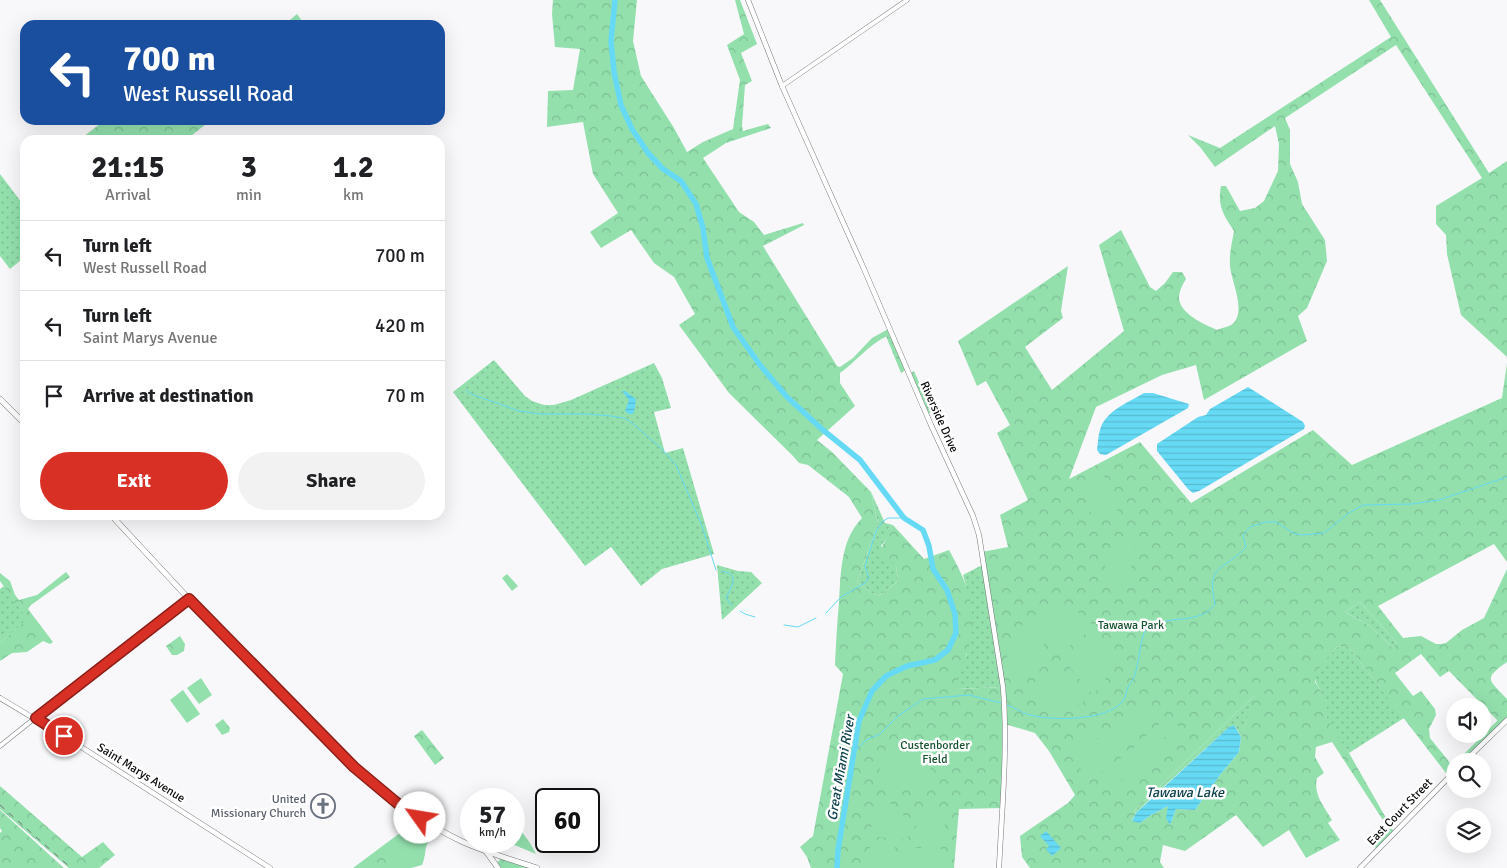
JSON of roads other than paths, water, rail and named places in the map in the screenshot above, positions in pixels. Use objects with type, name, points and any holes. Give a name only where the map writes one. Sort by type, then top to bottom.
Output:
[{"type":"main road","name":"Riverside Drive","points":[[748,0],[782,86],[973,516],[979,535],[1003,687],[1005,712],[999,868]]},
{"type":"main road","points":[[0,399],[20,419]]},
{"type":"main road","points":[[116,520],[189,599],[354,767],[397,803],[460,841]]},
{"type":"main road","points":[[36,718],[189,599]]},
{"type":"main road","name":"Saint Marys Avenue","points":[[0,698],[36,718],[270,868]]},
{"type":"main road","points":[[1473,753],[1507,720]]},
{"type":"main road","name":"East Court Street","points":[[1360,868],[1446,780]]},
{"type":"main road","points":[[486,853],[498,868]]},
{"type":"main road","points":[[492,853],[537,868]]},
{"type":"main road","points":[[498,868],[497,863],[499,859],[509,859]]},
{"type":"street","points":[[782,86],[907,0]]},
{"type":"street","points":[[0,746],[36,718]]},
{"type":"water","points":[[1248,387],[1303,422],[1304,429],[1193,493],[1157,451],[1157,444],[1198,417],[1206,415],[1210,409]]},
{"type":"water","points":[[622,391],[636,399],[633,414],[625,411],[629,400]]},
{"type":"water","points":[[1144,393],[1153,393],[1189,404],[1188,408],[1106,455],[1100,454],[1097,450],[1099,435],[1107,417],[1118,408]]},
{"type":"water","name":"Tawawa Lake","points":[[1234,725],[1241,737],[1239,752],[1195,810],[1176,809],[1170,825],[1166,818],[1168,806],[1140,823],[1132,821],[1136,813],[1229,727]]},
{"type":"water","points":[[1046,831],[1061,848],[1052,856],[1046,849],[1049,846],[1040,836]]},
{"type":"waterway","name":"Great Miami River","points":[[615,0],[611,41],[614,72],[621,105],[632,129],[648,153],[663,169],[681,181],[696,204],[703,228],[707,258],[733,327],[760,365],[787,397],[860,460],[904,518],[923,530],[929,546],[933,569],[947,590],[955,614],[956,633],[948,650],[935,660],[907,666],[886,676],[872,691],[859,721],[838,850],[837,868]]},
{"type":"waterway","points":[[466,390],[471,394],[519,411],[541,414],[611,416],[624,418],[632,423],[662,449],[676,465],[702,526],[716,570]]},
{"type":"waterway","points":[[1005,704],[1027,714],[1052,718],[1093,716],[1115,708],[1123,701],[1128,687],[1134,678],[1146,628],[1163,621],[1199,616],[1210,609],[1215,604],[1213,591],[1215,575],[1218,570],[1246,547],[1243,535],[1250,527],[1265,522],[1276,522],[1293,533],[1301,535],[1324,533],[1349,513],[1363,505],[1412,504],[1439,500],[1507,477]]},
{"type":"waterway","points":[[826,613],[841,597],[865,583],[869,578],[865,566],[876,531],[882,522],[888,518],[904,518]]},
{"type":"waterway","points":[[722,571],[729,573],[733,577],[733,583],[726,598],[732,606]]},
{"type":"waterway","points":[[740,611],[755,617]]},
{"type":"waterway","points":[[784,625],[798,627],[816,618]]},
{"type":"waterway","points":[[855,752],[866,740],[880,734],[898,716],[923,699],[969,695],[1001,703]]},
{"type":"railway","points":[[0,805],[71,868]]},
{"type":"place","name":"United Missionary Church","points":[[323,806]]},
{"type":"park label","name":"Tawawa Park","points":[[1131,625]]},
{"type":"park label","name":"Custenborder Field","points":[[935,752]]}]
